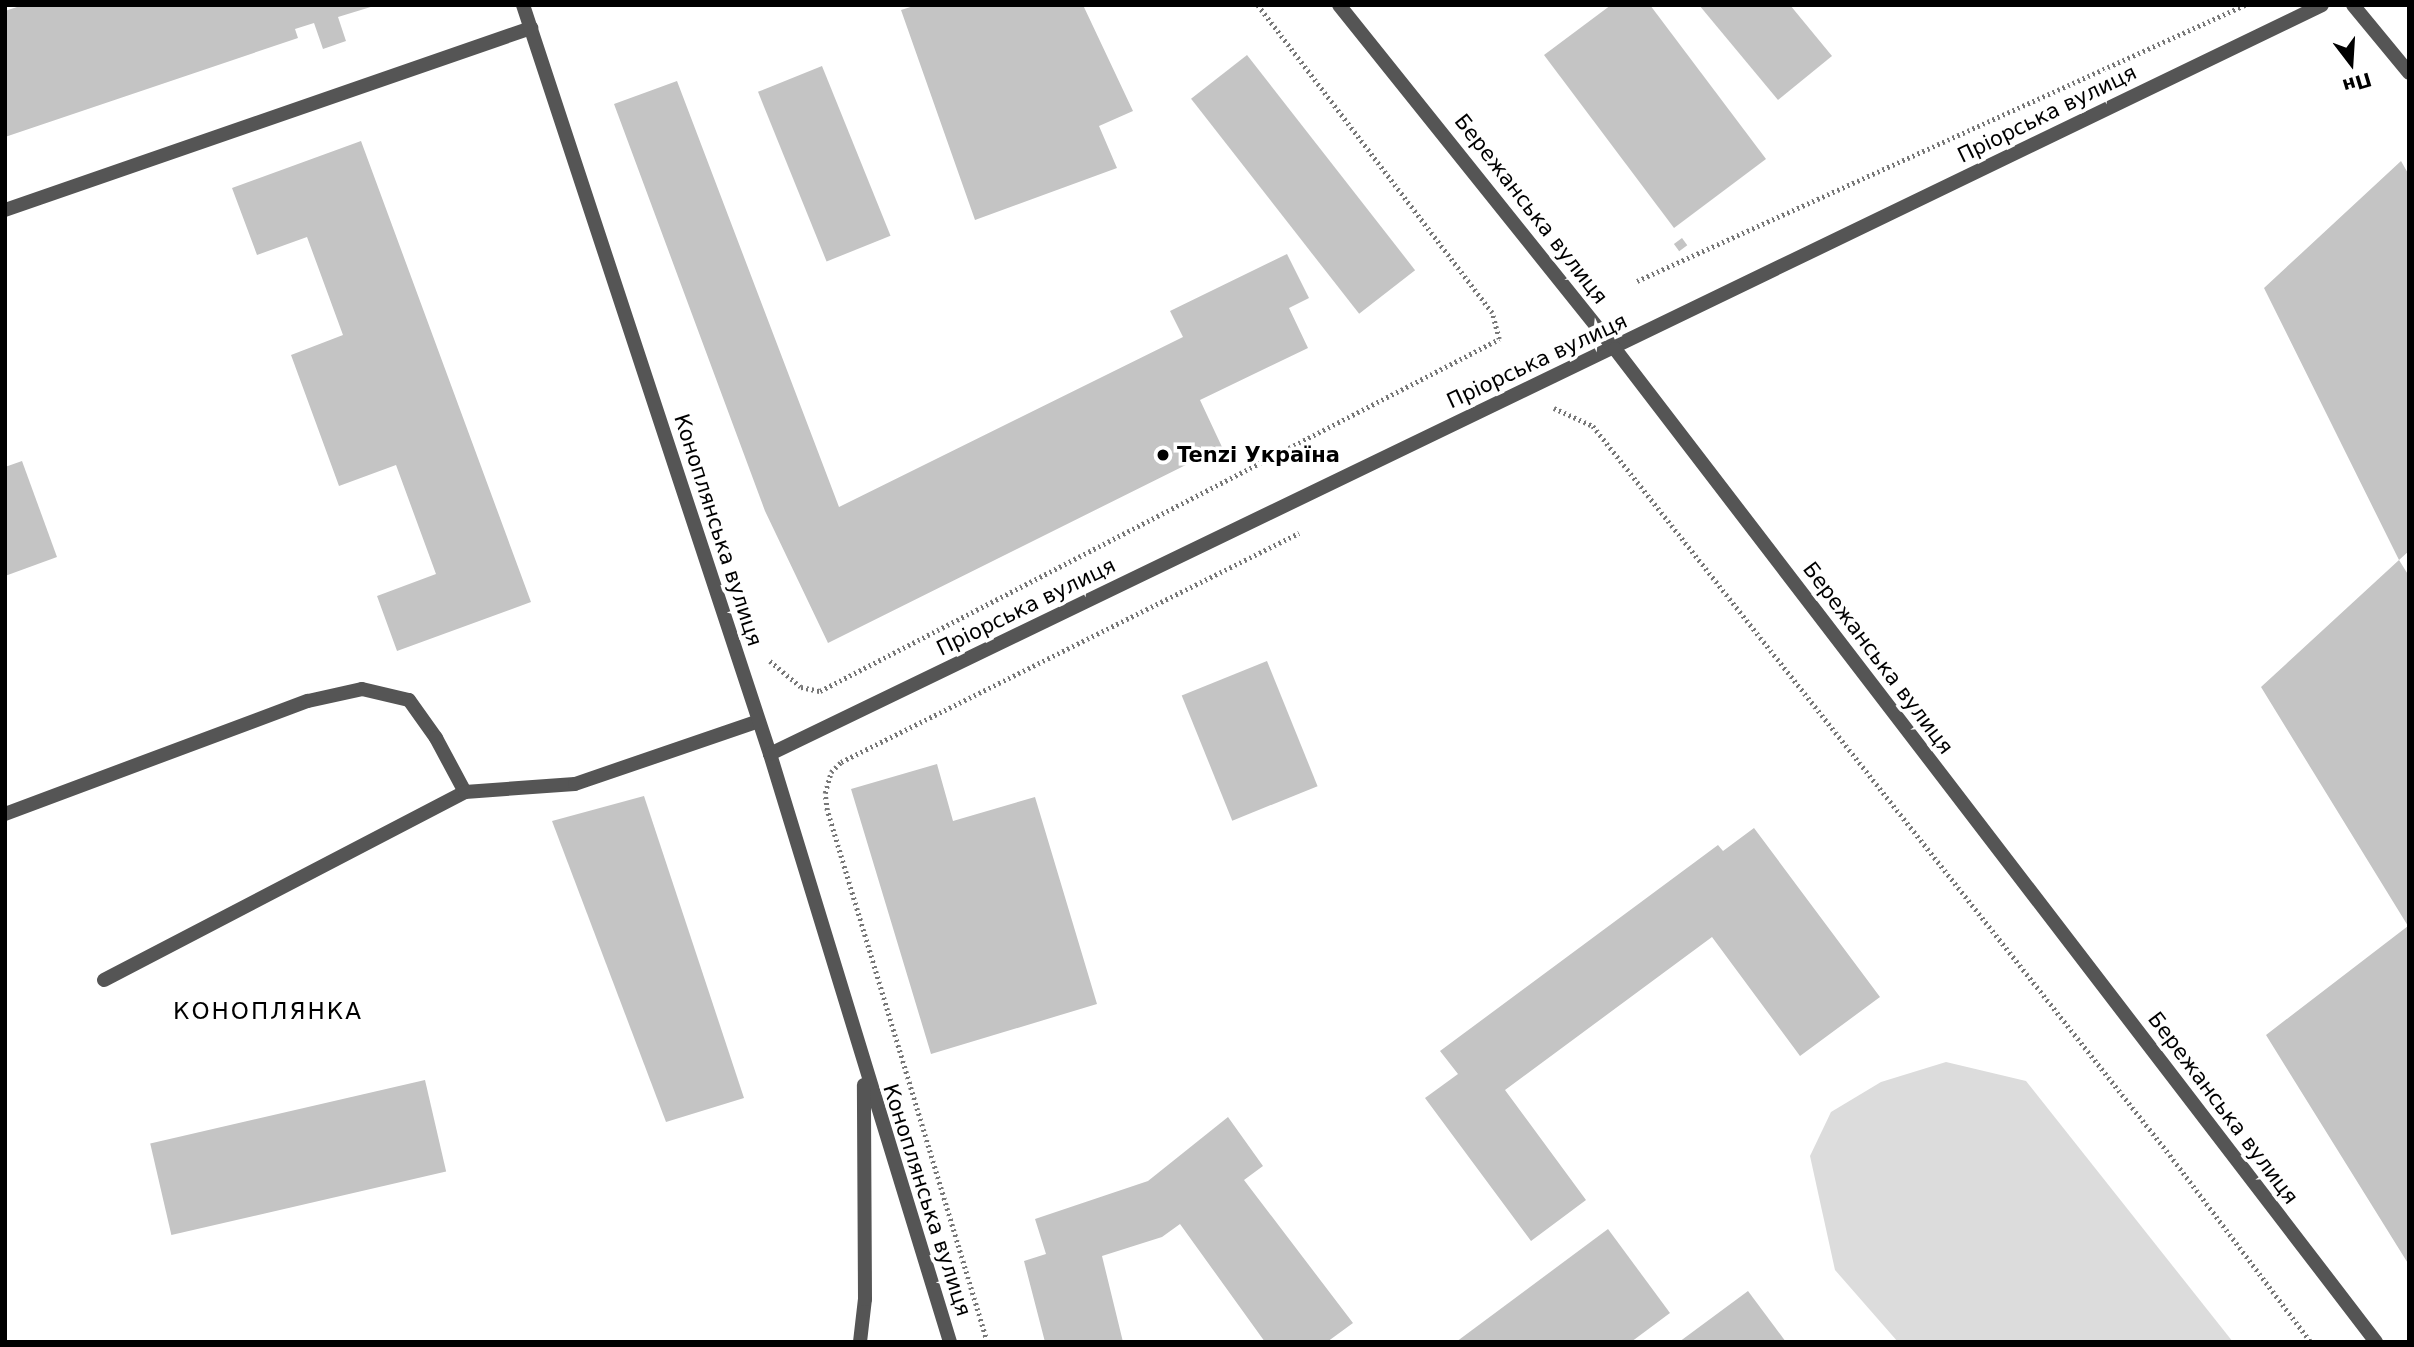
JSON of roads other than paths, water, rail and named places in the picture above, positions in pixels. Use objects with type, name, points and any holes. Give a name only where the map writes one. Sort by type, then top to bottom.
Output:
[{"type":"street","name":"Коноплянська вулиця","points":[[523,5],[770,754],[863,1070],[950,1342]]},
{"type":"street","name":"Бережанська вулиця","points":[[1339,5],[1615,349],[2375,1342]]},
{"type":"street","name":"Пріорська вулиця","points":[[770,754],[1615,349],[2322,5]]},
{"type":"street","points":[[2353,5],[2409,74]]},
{"type":"street","points":[[5,210],[531,28]]},
{"type":"street","points":[[5,814],[308,701],[362,689],[409,700],[436,738],[465,792]]},
{"type":"street","points":[[104,980],[465,792],[575,784],[759,721]]},
{"type":"street","name":"Коноплянська вулиця","points":[[860,1342],[865,1300],[863,1070]]},
{"type":"place","name":"Tenzi Україна","points":[[1163,455]]},
{"type":"district","name":"КОНОПЛЯНКА","points":[[268,1011]]}]
